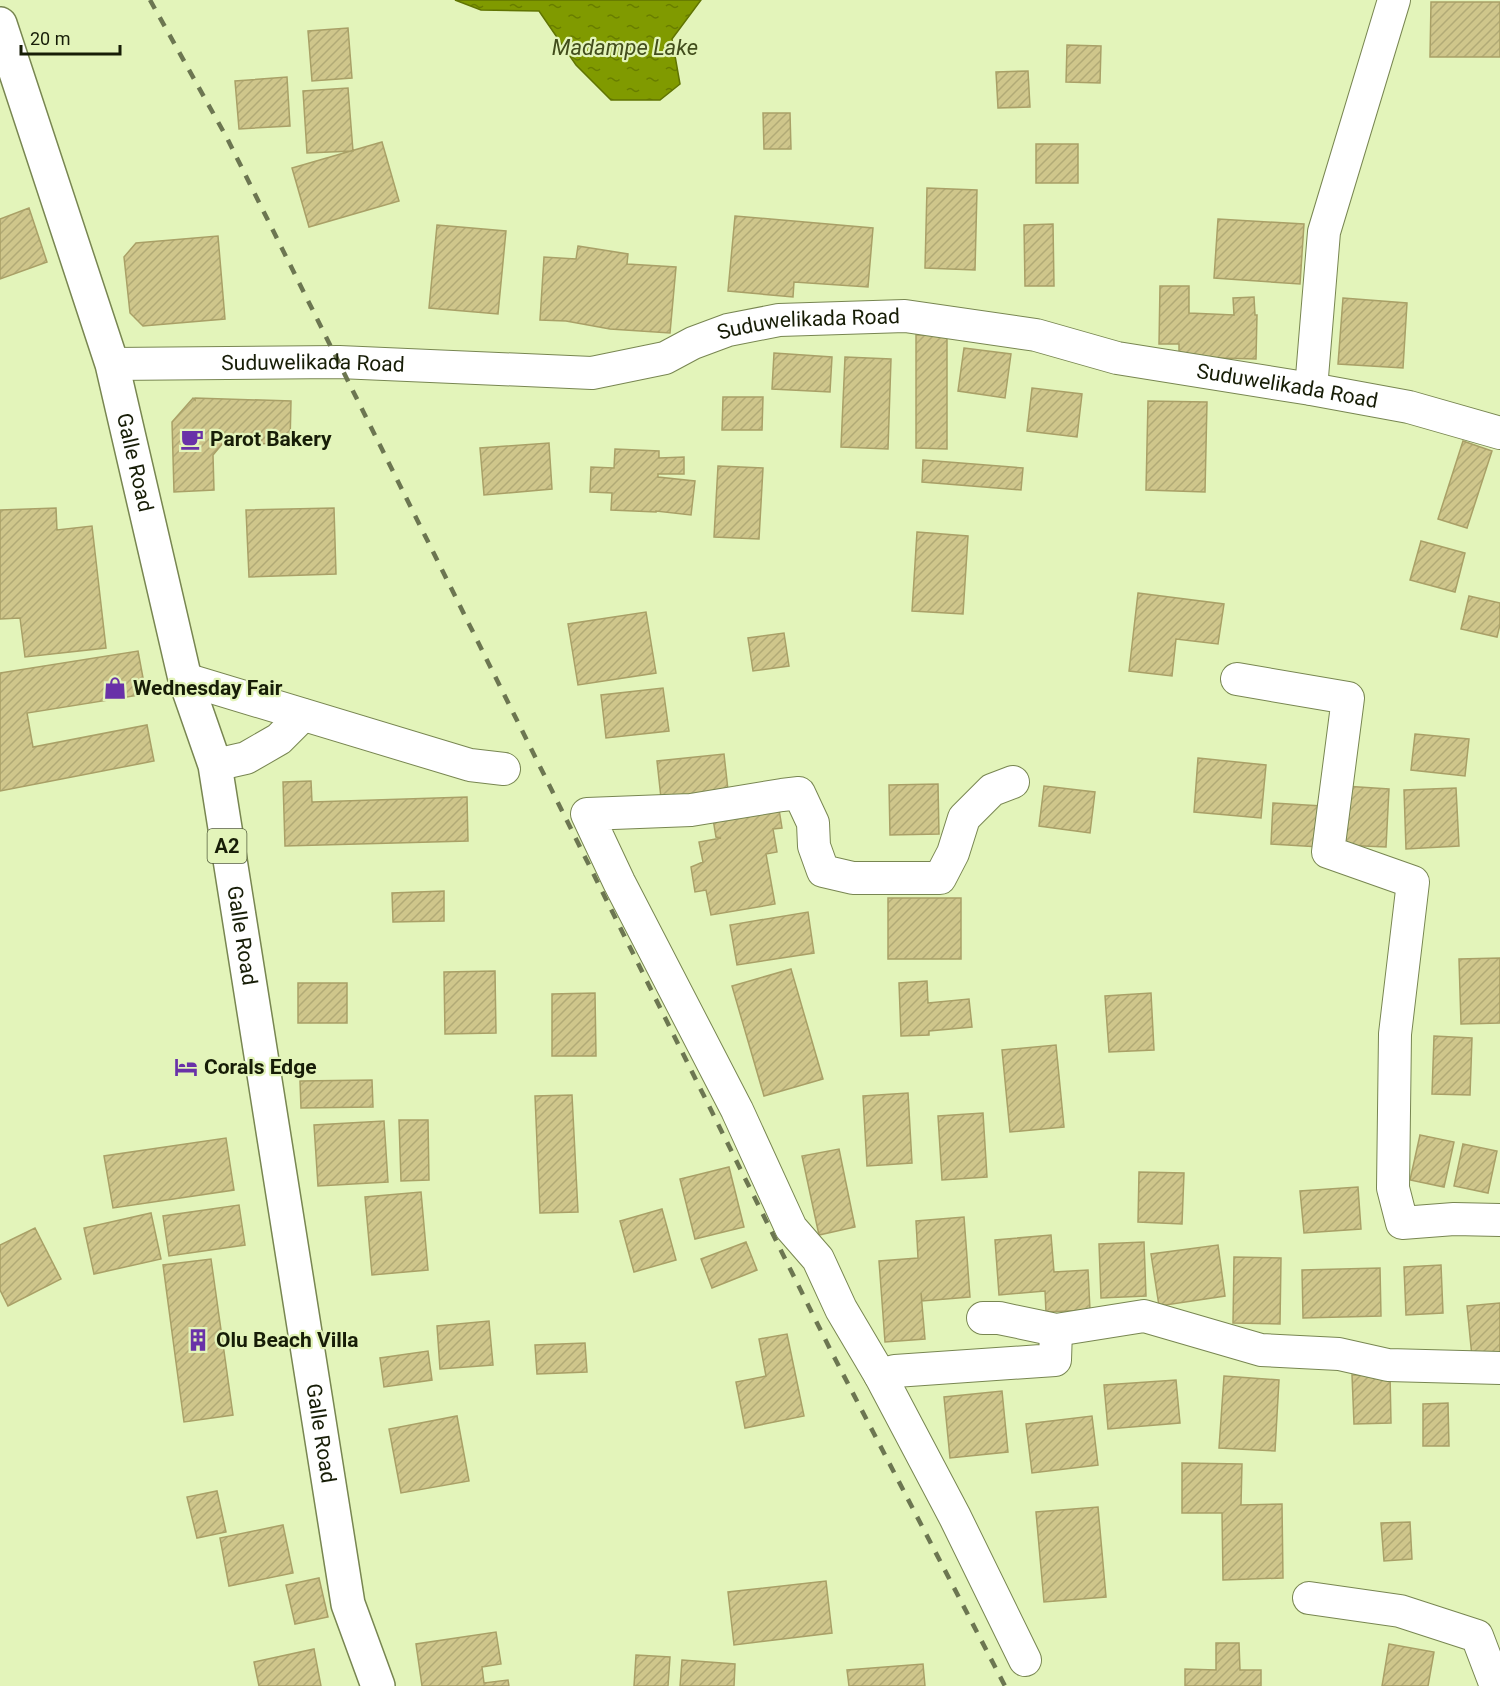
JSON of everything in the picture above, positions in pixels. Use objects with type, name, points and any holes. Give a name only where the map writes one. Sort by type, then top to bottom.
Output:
[{"type":"highway","name":"Galle Road","points":[[0,24],[112,364],[185,679],[214,765],[348,1604],[378,1686]]},
{"type":"street","points":[[1311,389],[1324,232],[1394,0]]},
{"type":"street","name":"Suduwelikada Road","points":[[112,364],[339,362],[592,373],[665,358],[693,343],[728,330],[769,322],[905,316],[1036,335],[1117,358],[1409,407],[1500,434]]},
{"type":"street","points":[[185,679],[470,765],[504,769]]},
{"type":"street","points":[[1237,679],[1348,698],[1328,852],[1413,882],[1395,1034],[1392,1188],[1402,1223],[1454,1219],[1500,1220]]},
{"type":"street","points":[[214,765],[246,758],[279,740],[303,715]]},
{"type":"street","points":[[1013,782],[992,790],[964,818],[953,854],[940,878],[853,878],[823,871],[814,846],[813,823],[799,793],[691,810],[587,814],[619,882],[737,1110],[791,1228],[818,1259],[841,1309],[880,1375],[955,1517],[1025,1660]]},
{"type":"street","points":[[984,1318],[999,1318],[1056,1330],[1144,1316],[1261,1350],[1339,1354],[1388,1365],[1500,1368]]},
{"type":"street","points":[[880,1375],[895,1371],[1055,1360],[1056,1330]]},
{"type":"street","points":[[1309,1598],[1400,1611],[1477,1636],[1496,1686]]},
{"type":"water","name":"Madampe Lake","points":[[455,0],[701,0],[672,39],[680,84],[660,100],[611,100],[576,65],[539,11],[481,10]]},
{"type":"building","points":[[1431,2],[1500,2],[1500,57],[1430,57]]},
{"type":"building","points":[[348,28],[352,78],[312,81],[308,31]]},
{"type":"building","points":[[1067,45],[1101,46],[1100,83],[1066,82]]},
{"type":"building","points":[[1028,71],[1030,107],[998,108],[996,72]]},
{"type":"building","points":[[287,77],[290,126],[239,129],[235,81]]},
{"type":"building","points":[[348,88],[353,151],[307,153],[303,91]]},
{"type":"building","points":[[763,113],[790,113],[791,149],[764,149]]},
{"type":"building","points":[[382,142],[399,201],[309,227],[292,168]]},
{"type":"building","points":[[1036,144],[1078,144],[1078,183],[1036,183]]},
{"type":"building","points":[[927,188],[977,190],[975,270],[925,268]]},
{"type":"building","points":[[29,208],[47,262],[0,279],[0,219]]},
{"type":"building","points":[[735,216],[873,228],[868,287],[794,282],[793,297],[728,291]]},
{"type":"building","points":[[1218,219],[1304,224],[1300,284],[1214,278]]},
{"type":"building","points":[[1053,224],[1054,286],[1025,286],[1024,225]]},
{"type":"building","points":[[437,225],[506,231],[498,314],[429,308]]},
{"type":"building","points":[[218,236],[225,319],[143,326],[130,313],[124,257],[136,243]]},
{"type":"building","points":[[578,246],[628,254],[627,264],[676,267],[670,333],[610,329],[566,321],[540,320],[544,257],[576,259]]},
{"type":"building","points":[[1160,286],[1189,286],[1189,313],[1234,315],[1233,298],[1254,297],[1255,315],[1257,315],[1256,359],[1179,357],[1179,344],[1159,344]]},
{"type":"building","points":[[1343,298],[1407,303],[1403,368],[1338,364]]},
{"type":"building","points":[[916,335],[947,335],[947,449],[916,448]]},
{"type":"building","points":[[964,348],[1011,354],[1005,398],[958,391]]},
{"type":"building","points":[[774,353],[832,357],[830,392],[772,389]]},
{"type":"building","points":[[845,357],[891,359],[888,449],[841,447]]},
{"type":"building","points":[[1032,388],[1082,394],[1077,437],[1027,431]]},
{"type":"building","points":[[723,397],[763,397],[762,430],[722,430]]},
{"type":"building","points":[[193,398],[195,400],[195,398],[291,401],[290,444],[223,443],[213,455],[214,490],[174,492],[172,422]]},
{"type":"building","points":[[1148,401],[1207,402],[1205,492],[1146,490]]},
{"type":"building","points":[[1463,441],[1492,451],[1467,528],[1438,519]]},
{"type":"building","points":[[549,443],[552,489],[484,495],[480,448]]},
{"type":"building","points":[[615,449],[659,451],[659,458],[684,457],[684,474],[658,474],[658,477],[695,481],[691,515],[656,511],[611,510],[612,493],[590,492],[591,467],[614,468]]},
{"type":"building","points":[[923,460],[1023,468],[1021,490],[922,482]]},
{"type":"building","points":[[718,466],[763,468],[759,539],[714,537]]},
{"type":"building","points":[[56,508],[57,530],[92,526],[106,648],[25,657],[20,618],[0,619],[0,510]]},
{"type":"building","points":[[334,508],[336,574],[249,577],[246,510]]},
{"type":"building","points":[[917,532],[968,536],[963,614],[912,611]]},
{"type":"building","points":[[1421,541],[1465,553],[1455,592],[1410,580]]},
{"type":"building","points":[[1138,593],[1224,604],[1218,644],[1176,639],[1172,676],[1129,671]]},
{"type":"building","points":[[1469,596],[1500,603],[1500,625],[1497,637],[1461,629]]},
{"type":"building","points":[[646,612],[656,673],[578,685],[568,624]]},
{"type":"building","points":[[784,633],[789,666],[753,671],[748,638]]},
{"type":"building","points":[[138,651],[146,694],[27,713],[33,747],[147,725],[154,761],[0,791],[0,673]]},
{"type":"building","points":[[663,688],[669,731],[606,738],[601,695]]},
{"type":"building","points":[[1415,734],[1469,739],[1465,776],[1411,770]]},
{"type":"building","points":[[724,754],[728,790],[661,798],[657,761]]},
{"type":"building","points":[[1198,758],[1266,765],[1261,818],[1194,812]]},
{"type":"building","points":[[311,781],[312,802],[467,797],[468,841],[285,846],[283,782]]},
{"type":"building","points":[[938,784],[939,834],[890,835],[889,785]]},
{"type":"building","points":[[1044,786],[1095,792],[1090,833],[1039,826]]},
{"type":"building","points":[[1344,786],[1389,789],[1386,847],[1341,845]]},
{"type":"building","points":[[1456,788],[1459,846],[1406,849],[1404,790]]},
{"type":"building","points":[[778,803],[782,828],[773,829],[777,852],[766,854],[775,904],[711,915],[706,890],[695,892],[691,867],[703,862],[699,842],[721,838],[716,837],[712,813]]},
{"type":"building","points":[[1273,803],[1322,806],[1320,847],[1271,844]]},
{"type":"building","points":[[444,891],[444,921],[393,922],[392,893]]},
{"type":"building","points":[[888,898],[961,898],[961,959],[888,959]]},
{"type":"building","points":[[808,912],[814,953],[737,965],[730,925]]},
{"type":"building","points":[[1500,958],[1500,1023],[1461,1024],[1459,959]]},
{"type":"building","points":[[791,969],[823,1079],[764,1096],[732,986]]},
{"type":"building","points":[[495,971],[496,1033],[445,1034],[444,972]]},
{"type":"building","points":[[927,981],[928,1003],[969,999],[972,1027],[929,1031],[929,1035],[901,1036],[899,983]]},
{"type":"building","points":[[298,983],[347,983],[347,1023],[298,1023]]},
{"type":"building","points":[[595,993],[596,1056],[552,1056],[552,994]]},
{"type":"building","points":[[1151,993],[1154,1050],[1109,1052],[1105,996]]},
{"type":"building","points":[[1434,1036],[1472,1038],[1470,1095],[1432,1094]]},
{"type":"building","points":[[1056,1045],[1064,1127],[1010,1132],[1002,1050]]},
{"type":"building","points":[[372,1080],[373,1107],[301,1108],[300,1081]]},
{"type":"building","points":[[908,1093],[912,1163],[867,1166],[863,1096]]},
{"type":"building","points":[[572,1095],[578,1212],[540,1213],[535,1096]]},
{"type":"building","points":[[983,1113],[987,1177],[942,1180],[938,1116]]},
{"type":"building","points":[[399,1120],[428,1120],[429,1180],[401,1181]]},
{"type":"building","points":[[384,1121],[388,1182],[318,1186],[314,1125]]},
{"type":"building","points":[[1420,1135],[1454,1142],[1444,1187],[1410,1180]]},
{"type":"building","points":[[226,1138],[234,1190],[113,1208],[104,1156]]},
{"type":"building","points":[[1463,1144],[1497,1151],[1488,1193],[1454,1186]]},
{"type":"building","points":[[839,1149],[855,1227],[819,1235],[802,1156]]},
{"type":"building","points":[[729,1167],[744,1227],[695,1239],[680,1179]]},
{"type":"building","points":[[1139,1172],[1184,1173],[1182,1224],[1138,1222]]},
{"type":"building","points":[[1358,1187],[1361,1229],[1304,1233],[1300,1191]]},
{"type":"building","points":[[421,1192],[428,1270],[372,1275],[365,1197]]},
{"type":"building","points":[[239,1205],[245,1245],[169,1256],[163,1216]]},
{"type":"building","points":[[662,1209],[676,1260],[634,1272],[620,1221]]},
{"type":"building","points":[[151,1213],[161,1259],[94,1274],[84,1228]]},
{"type":"building","points":[[964,1217],[970,1297],[922,1301],[921,1293],[925,1339],[885,1342],[879,1261],[918,1258],[916,1221]]},
{"type":"building","points":[[35,1228],[61,1279],[8,1306],[0,1290],[0,1245]]},
{"type":"building","points":[[1051,1235],[1054,1272],[1088,1270],[1090,1310],[1046,1312],[1045,1291],[999,1295],[995,1240]]},
{"type":"building","points":[[746,1242],[757,1270],[712,1288],[701,1259]]},
{"type":"building","points":[[1144,1242],[1146,1296],[1101,1298],[1099,1244]]},
{"type":"building","points":[[1218,1245],[1225,1296],[1159,1306],[1151,1254]]},
{"type":"building","points":[[1234,1257],[1281,1258],[1280,1324],[1233,1323]]},
{"type":"building","name":"Olu Beach Villa","points":[[211,1259],[233,1415],[184,1422],[163,1265]]},
{"type":"building","points":[[1441,1265],[1443,1313],[1406,1315],[1404,1267]]},
{"type":"building","points":[[1380,1268],[1381,1316],[1303,1318],[1302,1270]]},
{"type":"building","points":[[1500,1303],[1500,1355],[1472,1357],[1467,1306]]},
{"type":"building","points":[[489,1321],[493,1365],[440,1369],[437,1326]]},
{"type":"building","points":[[787,1334],[804,1416],[745,1428],[736,1382],[766,1376],[759,1339]]},
{"type":"building","points":[[585,1343],[587,1372],[537,1374],[535,1345]]},
{"type":"building","points":[[428,1351],[432,1380],[384,1387],[380,1358]]},
{"type":"building","points":[[1390,1374],[1391,1423],[1354,1424],[1352,1375]]},
{"type":"building","points":[[1224,1376],[1279,1380],[1275,1451],[1219,1448]]},
{"type":"building","points":[[1176,1380],[1180,1423],[1108,1429],[1104,1385]]},
{"type":"building","points":[[1002,1391],[1008,1452],[950,1458],[944,1397]]},
{"type":"building","points":[[1448,1403],[1449,1446],[1423,1446],[1423,1404]]},
{"type":"building","points":[[457,1416],[469,1481],[401,1493],[389,1429]]},
{"type":"building","points":[[1092,1416],[1098,1465],[1032,1473],[1026,1424]]},
{"type":"building","points":[[1182,1463],[1242,1464],[1241,1505],[1282,1504],[1283,1578],[1223,1580],[1222,1513],[1182,1513]]},
{"type":"building","points":[[217,1491],[226,1532],[197,1538],[187,1497]]},
{"type":"building","points":[[1098,1507],[1106,1597],[1044,1602],[1036,1512]]},
{"type":"building","points":[[1410,1522],[1412,1559],[1384,1561],[1381,1523]]},
{"type":"building","points":[[283,1525],[293,1573],[229,1586],[220,1538]]},
{"type":"building","points":[[319,1578],[328,1617],[295,1624],[286,1585]]},
{"type":"building","points":[[826,1581],[832,1633],[734,1645],[728,1592]]},
{"type":"building","points":[[496,1632],[501,1664],[482,1667],[484,1683],[508,1680],[509,1686],[422,1686],[416,1644]]},
{"type":"building","points":[[1216,1643],[1239,1643],[1240,1670],[1261,1670],[1261,1686],[1185,1686],[1185,1669],[1216,1670]]},
{"type":"building","points":[[1389,1644],[1434,1652],[1428,1686],[1382,1686]]},
{"type":"building","points":[[314,1649],[321,1686],[259,1686],[254,1662]]},
{"type":"building","points":[[636,1655],[670,1657],[668,1686],[634,1686]]},
{"type":"building","points":[[682,1660],[735,1664],[734,1686],[680,1686]]},
{"type":"building","points":[[923,1664],[925,1686],[849,1686],[847,1670]]},
{"type":"railway","points":[[150,0],[227,138],[831,1351],[1005,1686]]},
{"type":"place","name":"Parot Bakery","points":[[192,439]]},
{"type":"place","name":"Wednesday Fair","points":[[115,688]]},
{"type":"place","name":"Corals Edge","points":[[186,1067]]},
{"type":"place","name":"Olu Beach Villa","points":[[198,1340]]}]
